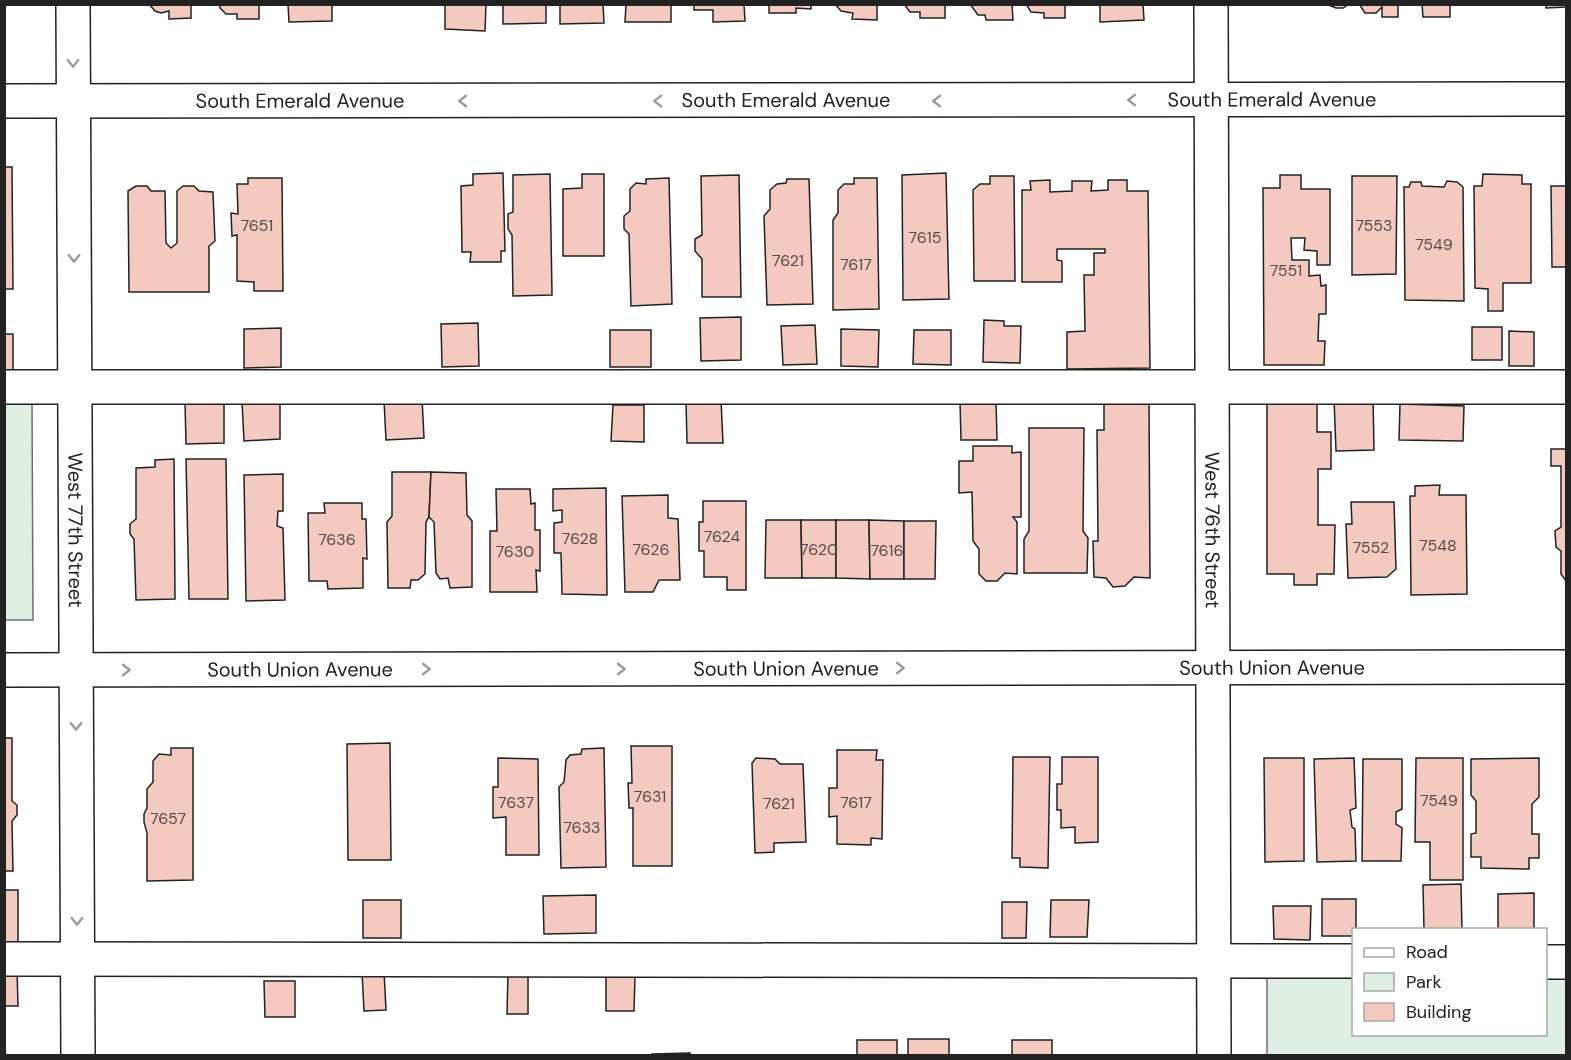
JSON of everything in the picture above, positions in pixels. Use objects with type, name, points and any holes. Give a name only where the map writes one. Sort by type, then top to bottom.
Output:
[{"type":"street","name":"West 77th Street","points":[[73,4],[78,1056]]},
{"type":"street","name":"West 76th Street","points":[[1211,4],[1214,1056]]},
{"type":"street","name":"South Emerald Avenue","points":[[4,101],[1566,99]]},
{"type":"street","points":[[4,387],[1566,387]]},
{"type":"street","name":"South Union Avenue","points":[[4,670],[1566,667]]},
{"type":"street","points":[[4,959],[1352,962]]},
{"type":"street","points":[[1547,962],[1566,962]]},
{"type":"green space","points":[[32,401],[33,620],[5,620],[4,402]]},
{"type":"green space","points":[[1267,973],[1352,974],[1352,1036],[1547,1036],[1547,976],[1566,976],[1566,1055],[1267,1056]]},
{"type":"building","points":[[149,4],[191,4],[191,18],[169,19],[169,11],[161,13],[155,11]]},
{"type":"building","points":[[220,4],[259,4],[259,19],[237,19],[237,14],[226,14],[220,8]]},
{"type":"building","points":[[288,4],[332,4],[332,21],[289,22]]},
{"type":"building","points":[[445,4],[486,4],[485,31],[445,29]]},
{"type":"building","points":[[503,4],[546,4],[546,23],[503,24]]},
{"type":"building","points":[[560,4],[603,4],[604,23],[560,24]]},
{"type":"building","points":[[626,4],[671,4],[671,22],[625,22]]},
{"type":"building","points":[[694,4],[744,4],[745,21],[713,22],[713,10],[694,10]]},
{"type":"building","points":[[769,4],[811,4],[811,9],[796,8],[796,13],[769,13]]},
{"type":"building","points":[[835,4],[877,4],[877,20],[852,19],[853,13],[841,11]]},
{"type":"building","points":[[904,4],[945,4],[945,18],[920,18],[920,12],[910,12]]},
{"type":"building","points":[[970,4],[1012,4],[1013,20],[986,20],[985,15],[978,15]]},
{"type":"building","points":[[1026,4],[1065,4],[1065,18],[1044,18],[1044,13],[1031,12]]},
{"type":"building","points":[[1100,4],[1143,4],[1144,20],[1100,22]]},
{"type":"building","points":[[1326,4],[1349,4],[1343,8],[1336,8]]},
{"type":"building","points":[[1359,4],[1398,4],[1398,17],[1382,17],[1382,7],[1376,13],[1365,13]]},
{"type":"building","points":[[1422,4],[1450,4],[1450,17],[1423,17]]},
{"type":"building","points":[[1546,4],[1566,4],[1566,7],[1546,8]]},
{"type":"building","points":[[4,167],[12,167],[13,289],[4,289]]},
{"type":"building","points":[[503,173],[505,251],[501,251],[501,262],[470,262],[471,252],[462,252],[461,186],[473,185],[473,174]]},
{"type":"building","points":[[946,173],[949,299],[903,300],[902,175]]},
{"type":"building","points":[[550,174],[552,295],[513,296],[512,235],[508,229],[508,214],[513,212],[513,175]]},
{"type":"building","points":[[582,174],[604,174],[604,256],[563,256],[563,189],[582,188]]},
{"type":"building","points":[[1483,174],[1522,175],[1522,184],[1531,184],[1531,283],[1503,283],[1503,311],[1488,311],[1488,289],[1475,288],[1474,186],[1482,186]]},
{"type":"building","points":[[739,175],[741,297],[702,297],[702,259],[695,251],[695,239],[702,235],[701,176]]},
{"type":"building","points":[[1280,175],[1301,175],[1301,189],[1330,189],[1330,265],[1317,265],[1317,251],[1304,250],[1305,238],[1291,238],[1292,260],[1309,260],[1309,276],[1320,275],[1321,286],[1326,285],[1326,314],[1319,314],[1318,341],[1325,341],[1324,365],[1264,365],[1263,188],[1280,188]]},
{"type":"building","points":[[990,176],[1014,176],[1015,281],[974,281],[973,190],[980,184],[990,184]]},
{"type":"building","points":[[1352,176],[1397,176],[1396,274],[1352,275]]},
{"type":"building","points":[[248,178],[282,178],[283,291],[254,291],[254,282],[237,281],[237,235],[232,236],[231,213],[238,214],[237,184],[248,184]]},
{"type":"building","points":[[669,178],[672,304],[631,306],[629,234],[624,229],[624,216],[630,211],[630,189],[636,183],[646,184],[646,179]]},
{"type":"building","points":[[854,178],[877,178],[879,309],[833,310],[833,220],[838,213],[838,190],[844,184],[854,184]]},
{"type":"building","points":[[787,179],[809,179],[813,304],[767,305],[764,216],[770,209],[770,190],[777,184],[786,183]]},
{"type":"building","points":[[1050,180],[1050,192],[1072,191],[1072,181],[1092,181],[1091,191],[1108,190],[1108,180],[1127,180],[1127,191],[1148,191],[1150,368],[1067,369],[1067,332],[1085,331],[1084,275],[1094,275],[1094,253],[1105,253],[1105,249],[1057,249],[1057,260],[1062,261],[1062,282],[1022,282],[1022,190],[1031,190],[1030,181]]},
{"type":"building","points":[[1447,181],[1457,182],[1463,187],[1464,301],[1405,300],[1404,187],[1409,187],[1411,182],[1421,182],[1422,186],[1444,187]]},
{"type":"building","points":[[136,186],[147,186],[151,191],[165,191],[166,243],[171,248],[177,243],[177,191],[183,186],[194,186],[199,191],[213,192],[215,241],[209,246],[209,292],[129,292],[128,191]]},
{"type":"building","points":[[1551,186],[1566,186],[1566,267],[1552,267]]},
{"type":"building","points":[[741,317],[741,360],[701,361],[700,318]]},
{"type":"building","points":[[984,320],[1004,321],[1004,326],[1021,326],[1020,363],[983,362]]},
{"type":"building","points":[[478,323],[479,366],[442,367],[441,324]]},
{"type":"building","points":[[815,325],[817,364],[783,365],[781,326]]},
{"type":"building","points":[[1472,327],[1502,327],[1502,360],[1472,360]]},
{"type":"building","points":[[281,328],[281,367],[244,368],[244,329]]},
{"type":"building","points":[[841,329],[879,330],[878,367],[841,366]]},
{"type":"building","points":[[610,330],[651,330],[651,367],[610,367]]},
{"type":"building","points":[[914,330],[951,330],[951,365],[913,364]]},
{"type":"building","points":[[1509,331],[1534,332],[1534,366],[1509,366]]},
{"type":"building","points":[[4,334],[13,334],[13,371],[4,371]]},
{"type":"building","points":[[1373,397],[1374,450],[1336,451],[1334,398]]},
{"type":"building","points":[[422,398],[424,438],[386,440],[384,400]]},
{"type":"building","points":[[1104,398],[1149,398],[1150,578],[1134,577],[1125,586],[1113,587],[1106,578],[1094,577],[1093,541],[1098,541],[1097,430],[1104,430]]},
{"type":"building","points":[[721,400],[723,443],[687,443],[686,401]]},
{"type":"building","points":[[996,400],[997,440],[961,440],[960,401]]},
{"type":"building","points":[[224,401],[224,443],[186,444],[185,402]]},
{"type":"building","points":[[280,401],[280,439],[244,441],[242,402]]},
{"type":"building","points":[[1267,404],[1317,404],[1317,432],[1331,432],[1331,469],[1318,469],[1318,525],[1335,525],[1334,574],[1317,574],[1317,585],[1294,585],[1294,574],[1267,574]]},
{"type":"building","points":[[1400,404],[1464,406],[1463,441],[1399,440]]},
{"type":"building","points":[[613,405],[644,405],[644,442],[611,441]]},
{"type":"building","points":[[1029,428],[1084,428],[1083,531],[1088,538],[1087,573],[1024,573],[1024,539],[1029,531]]},
{"type":"building","points":[[973,446],[1012,446],[1012,453],[1021,452],[1021,517],[1013,517],[1017,522],[1017,574],[1005,573],[997,581],[986,581],[979,574],[979,549],[973,541],[972,492],[959,493],[959,461],[973,461]]},
{"type":"building","points":[[1551,449],[1566,449],[1566,581],[1561,574],[1561,551],[1556,547],[1555,531],[1561,527],[1561,466],[1551,466]]},
{"type":"building","points":[[174,459],[175,599],[136,600],[134,539],[130,534],[130,524],[136,519],[136,468],[155,467],[155,460]]},
{"type":"building","points":[[186,459],[226,459],[228,599],[189,599]]},
{"type":"building","points":[[392,472],[431,472],[429,517],[426,522],[425,574],[418,580],[411,580],[410,588],[388,588],[387,522],[392,516]]},
{"type":"building","points":[[431,472],[466,473],[467,515],[472,521],[472,587],[450,588],[448,578],[440,579],[436,573],[434,522],[429,517]]},
{"type":"building","points":[[283,474],[283,511],[278,511],[277,526],[283,528],[285,600],[246,601],[244,475]]},
{"type":"building","points":[[1440,485],[1439,495],[1466,495],[1467,594],[1411,595],[1410,496],[1415,496],[1415,486]]},
{"type":"building","points":[[606,488],[607,595],[562,594],[561,553],[554,553],[554,523],[562,522],[562,510],[553,511],[553,489]]},
{"type":"building","points":[[496,489],[530,489],[531,504],[535,503],[535,530],[540,530],[540,571],[536,570],[537,592],[490,592],[490,531],[497,531]]},
{"type":"building","points":[[668,495],[668,518],[678,519],[680,580],[659,580],[653,592],[625,592],[622,496]]},
{"type":"building","points":[[703,501],[746,501],[746,590],[727,590],[727,577],[704,577],[704,551],[699,551],[699,522],[703,522]]},
{"type":"building","points":[[1351,502],[1394,502],[1396,569],[1387,577],[1348,578],[1346,524],[1352,524]]},
{"type":"building","points":[[324,503],[362,503],[362,519],[366,519],[367,559],[363,558],[363,588],[328,589],[327,581],[309,581],[308,513],[325,513]]},
{"type":"building","points":[[766,520],[801,520],[802,578],[765,578]]},
{"type":"building","points":[[801,520],[836,520],[836,578],[802,578]]},
{"type":"building","points":[[836,520],[869,520],[870,579],[836,578]]},
{"type":"building","points":[[869,520],[904,521],[904,579],[870,579]]},
{"type":"building","points":[[904,521],[936,521],[935,579],[904,579]]},
{"type":"building","points":[[4,738],[12,738],[12,801],[17,805],[17,815],[12,821],[13,871],[4,871]]},
{"type":"building","points":[[390,743],[391,860],[348,860],[347,744]]},
{"type":"building","points":[[631,746],[672,746],[672,866],[633,866],[633,808],[629,808],[628,783],[632,783]]},
{"type":"building","points":[[171,748],[193,748],[193,880],[147,881],[147,833],[144,814],[147,808],[147,789],[153,782],[153,761],[159,754],[171,755]]},
{"type":"building","points":[[604,748],[606,867],[561,868],[559,787],[564,782],[566,760],[570,755],[581,754],[582,749]]},
{"type":"building","points":[[837,750],[877,750],[876,760],[883,760],[882,839],[871,838],[871,845],[837,844],[837,816],[829,817],[829,788],[837,788]]},
{"type":"building","points":[[1013,757],[1050,757],[1048,868],[1020,867],[1020,858],[1012,858]]},
{"type":"building","points":[[1062,757],[1098,757],[1098,842],[1075,843],[1075,827],[1061,828],[1061,810],[1057,810],[1057,784],[1062,784]]},
{"type":"building","points":[[498,758],[538,759],[539,855],[506,855],[506,817],[493,818],[493,787],[498,787]]},
{"type":"building","points":[[756,758],[775,759],[780,764],[803,764],[806,842],[774,843],[774,852],[755,853],[752,763]]},
{"type":"building","points":[[1264,758],[1304,758],[1304,861],[1265,862]]},
{"type":"building","points":[[1354,758],[1356,808],[1350,810],[1352,827],[1355,829],[1356,861],[1317,862],[1314,759]]},
{"type":"building","points":[[1416,758],[1463,758],[1463,880],[1430,880],[1430,842],[1415,842]]},
{"type":"building","points":[[1539,758],[1539,797],[1532,804],[1532,834],[1539,834],[1539,858],[1529,858],[1529,869],[1481,868],[1481,857],[1471,857],[1471,834],[1476,833],[1476,801],[1471,795],[1471,759]]},
{"type":"building","points":[[1363,759],[1402,759],[1402,809],[1396,812],[1396,824],[1402,828],[1401,861],[1362,861]]},
{"type":"building","points":[[1461,884],[1462,928],[1424,928],[1423,885]]},
{"type":"building","points":[[4,890],[18,890],[18,942],[4,942]]},
{"type":"building","points":[[1534,893],[1534,928],[1498,928],[1498,894]]},
{"type":"building","points":[[596,895],[596,933],[544,934],[543,896]]},
{"type":"building","points":[[1322,899],[1356,899],[1356,928],[1352,928],[1352,936],[1322,936]]},
{"type":"building","points":[[363,900],[401,900],[401,938],[363,938]]},
{"type":"building","points":[[1051,900],[1089,900],[1087,937],[1050,937]]},
{"type":"building","points":[[1002,902],[1027,902],[1026,938],[1002,938]]},
{"type":"building","points":[[1273,906],[1311,906],[1310,940],[1274,939]]},
{"type":"building","points":[[4,969],[17,969],[18,1006],[4,1006]]},
{"type":"building","points":[[384,971],[386,1010],[364,1011],[362,972]]},
{"type":"building","points":[[508,973],[528,974],[528,1014],[507,1014]]},
{"type":"building","points":[[606,976],[635,976],[634,1011],[606,1011]]},
{"type":"building","points":[[264,981],[295,981],[295,1017],[265,1017]]},
{"type":"building","points":[[908,1039],[949,1039],[949,1056],[908,1056]]},
{"type":"building","points":[[857,1040],[897,1040],[897,1056],[857,1056]]},
{"type":"building","points":[[1012,1040],[1052,1040],[1052,1056],[1012,1056]]},
{"type":"building","points":[[690,1053],[690,1056],[652,1056],[652,1054]]}]
